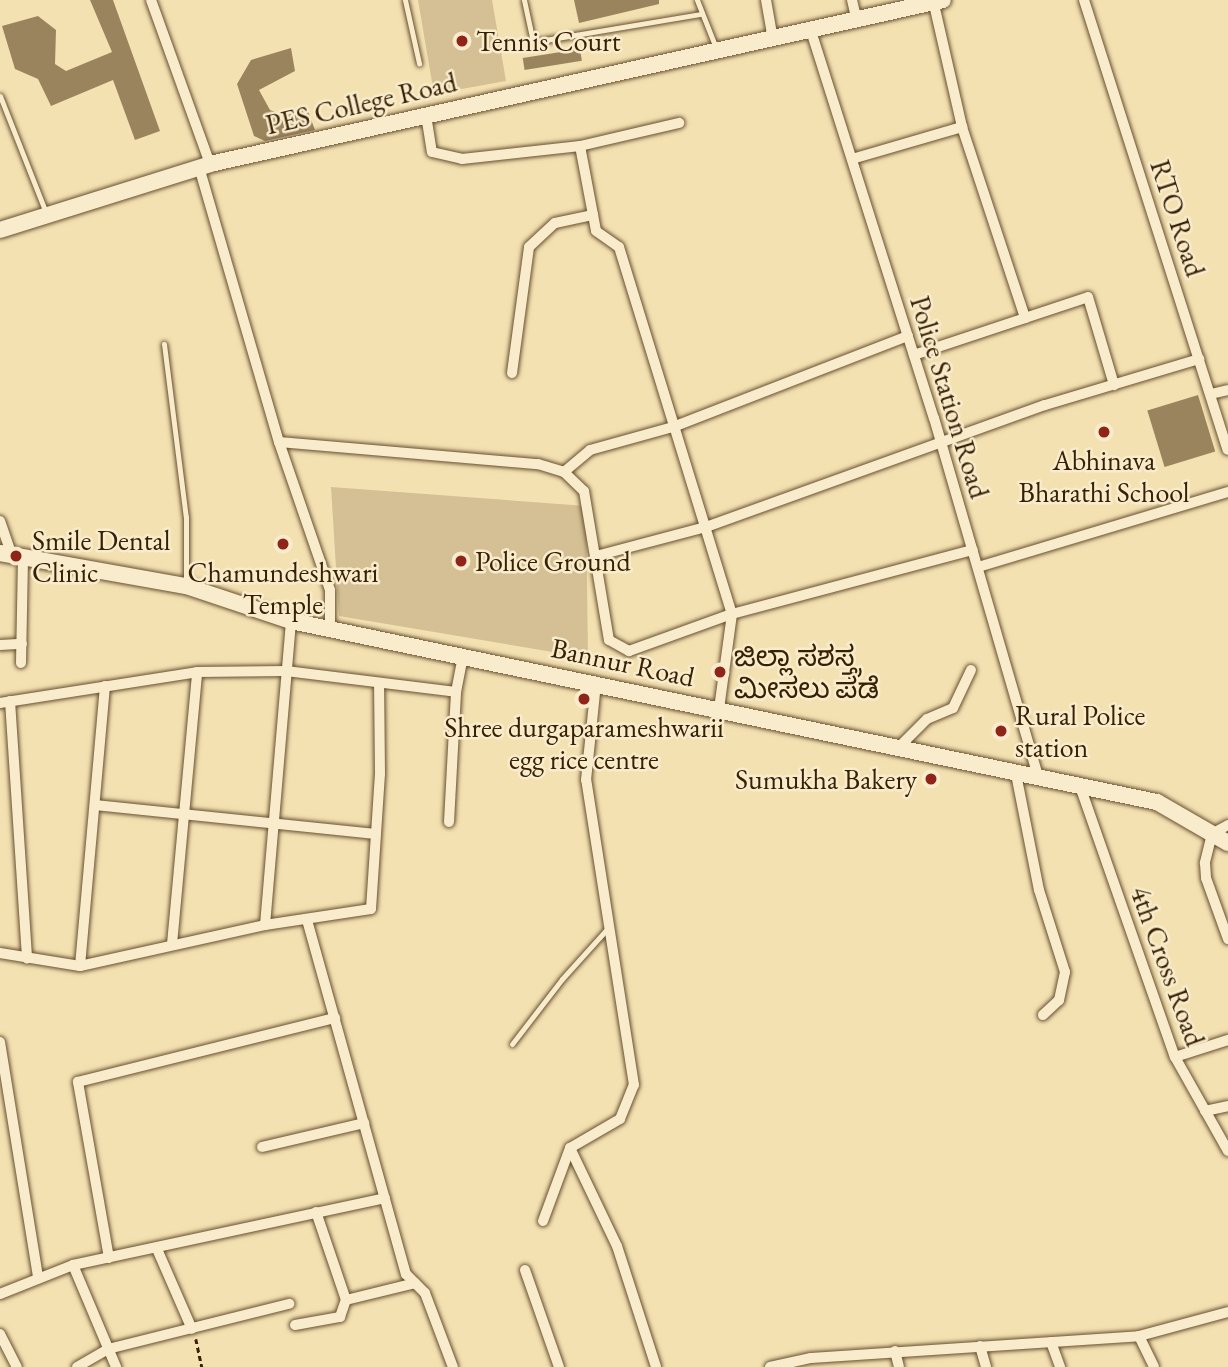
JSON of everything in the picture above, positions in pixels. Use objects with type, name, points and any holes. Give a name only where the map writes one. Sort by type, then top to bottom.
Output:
[{"type":"main road","name":"PES College Road","points":[[0,230],[204,166],[716,48],[811,31],[937,1]]},
{"type":"main road","name":"Bannur Road","points":[[12,556],[186,586],[291,621],[719,709],[1081,789],[1157,802],[1228,843]]},
{"type":"street","points":[[151,0],[204,166],[279,442],[330,590],[330,629]]},
{"type":"street","points":[[766,0],[773,38]]},
{"type":"street","points":[[852,0],[857,21]]},
{"type":"street","name":"RTO Road","points":[[1083,0],[1228,450]]},
{"type":"street","points":[[937,1],[962,127],[1025,318]]},
{"type":"street","name":"Police Station Road","points":[[811,31],[914,355],[1039,779]]},
{"type":"street","points":[[426,115],[432,152],[462,159],[580,146],[679,123]]},
{"type":"street","points":[[852,159],[962,127]]},
{"type":"street","points":[[580,146],[596,232],[619,247],[733,614],[719,709]]},
{"type":"street","points":[[512,373],[529,247],[555,223],[593,215]]},
{"type":"street","points":[[914,355],[1088,296],[1114,385]]},
{"type":"street","points":[[564,472],[590,450],[673,427],[908,336]]},
{"type":"street","points":[[596,556],[706,527],[1045,405],[1199,359]]},
{"type":"street","points":[[1211,394],[1228,390]]},
{"type":"street","points":[[279,442],[538,464],[564,472],[584,491],[609,640],[629,651],[733,614],[973,550]]},
{"type":"street","points":[[978,567],[1228,492]]},
{"type":"street","points":[[0,521],[12,556],[22,644],[21,663]]},
{"type":"street","points":[[265,925],[276,822],[291,621]]},
{"type":"street","points":[[0,645],[22,644]]},
{"type":"street","points":[[449,821],[456,692],[463,656]]},
{"type":"street","points":[[898,748],[927,719],[953,708],[971,670]]},
{"type":"street","points":[[27,958],[5,702],[197,672],[286,671],[456,692]]},
{"type":"street","points":[[172,944],[197,672]]},
{"type":"street","points":[[0,953],[80,966],[265,925],[371,909],[376,834],[379,682]]},
{"type":"street","points":[[543,1221],[570,1148],[621,1119],[635,1085],[586,780],[596,683]]},
{"type":"street","points":[[80,966],[105,686]]},
{"type":"street","points":[[1016,774],[1040,890],[1065,972],[1059,1000],[1043,1015]]},
{"type":"street","name":"4th Cross Road","points":[[1081,789],[1175,1057],[1228,1151]]},
{"type":"street","points":[[95,805],[376,834]]},
{"type":"street","points":[[1228,825],[1212,834],[1206,878],[1228,939]]},
{"type":"street","points":[[307,920],[406,1274],[425,1293],[453,1367]]},
{"type":"street","points":[[109,1258],[78,1082],[334,1018]]},
{"type":"street","points":[[1175,1057],[1228,1040]]},
{"type":"street","points":[[0,1042],[38,1278]]},
{"type":"street","points":[[1205,1111],[1228,1106]]},
{"type":"street","points":[[262,1147],[364,1123]]},
{"type":"street","points":[[570,1148],[617,1245],[656,1367]]},
{"type":"street","points":[[0,1294],[73,1265],[385,1198]]},
{"type":"street","points":[[295,1325],[340,1317],[346,1300],[316,1212]]},
{"type":"street","points":[[157,1249],[192,1329]]},
{"type":"street","points":[[73,1265],[116,1367]]},
{"type":"street","points":[[525,1270],[559,1367]]},
{"type":"street","points":[[346,1300],[415,1283]]},
{"type":"street","points":[[77,1367],[108,1349],[289,1304]]},
{"type":"street","points":[[770,1367],[895,1351],[1139,1336],[1225,1313],[1228,1326]]},
{"type":"street","points":[[0,1334],[17,1367]]},
{"type":"street","points":[[1139,1336],[1154,1367]]},
{"type":"street","points":[[1051,1342],[1060,1367]]},
{"type":"street","points":[[980,1346],[986,1367]]},
{"type":"street","points":[[895,1351],[899,1367]]},
{"type":"lane","points":[[405,0],[419,63]]},
{"type":"lane","points":[[524,0],[533,42],[700,13]]},
{"type":"lane","points":[[697,0],[716,48]]},
{"type":"lane","points":[[0,96],[47,216]]},
{"type":"lane","points":[[164,344],[186,517],[186,586]]},
{"type":"lane","points":[[512,1044],[562,979],[610,927]]},
{"type":"path","points":[[192,1329],[202,1367]]},
{"type":"shaded area","name":"Tennis Court","points":[[418,0],[492,0],[506,81],[434,94]]},
{"type":"shaded area","name":"Police Ground","points":[[331,487],[586,506],[588,658],[339,616]]},
{"type":"building","points":[[90,0],[113,0],[160,131],[135,140],[113,80],[51,106],[38,79],[15,69],[2,26],[38,16],[56,30],[55,64],[66,71],[112,52]]},
{"type":"building","points":[[574,0],[659,0],[659,4],[579,23]]},
{"type":"building","points":[[291,48],[295,71],[259,90],[270,110],[285,116],[306,106],[315,130],[265,141],[254,136],[237,84],[251,60]]},
{"type":"building","points":[[580,49],[582,61],[525,70],[523,58]]},
{"type":"building","points":[[1198,395],[1215,451],[1165,467],[1147,410]]},
{"type":"place","name":"Tennis Court","points":[[462,41]]},
{"type":"place","name":"Abhinava Bharathi School","points":[[1104,432]]},
{"type":"place","name":"Chamundeshwari Temple","points":[[283,544]]},
{"type":"place","name":"Smile Dental Clinic","points":[[16,556]]},
{"type":"place","name":"Police Ground","points":[[461,561]]},
{"type":"place","name":"ಜಿಲ್ಲಾ ಸಶಸ್ತ್ರ ಮೀಸಲು ಪಡೆ","points":[[720,672]]},
{"type":"place","name":"Shree durgaparameshwarii egg rice centre","points":[[584,699]]},
{"type":"place","name":"Rural Police station","points":[[1001,731]]},
{"type":"place","name":"Sumukha Bakery","points":[[931,779]]}]
